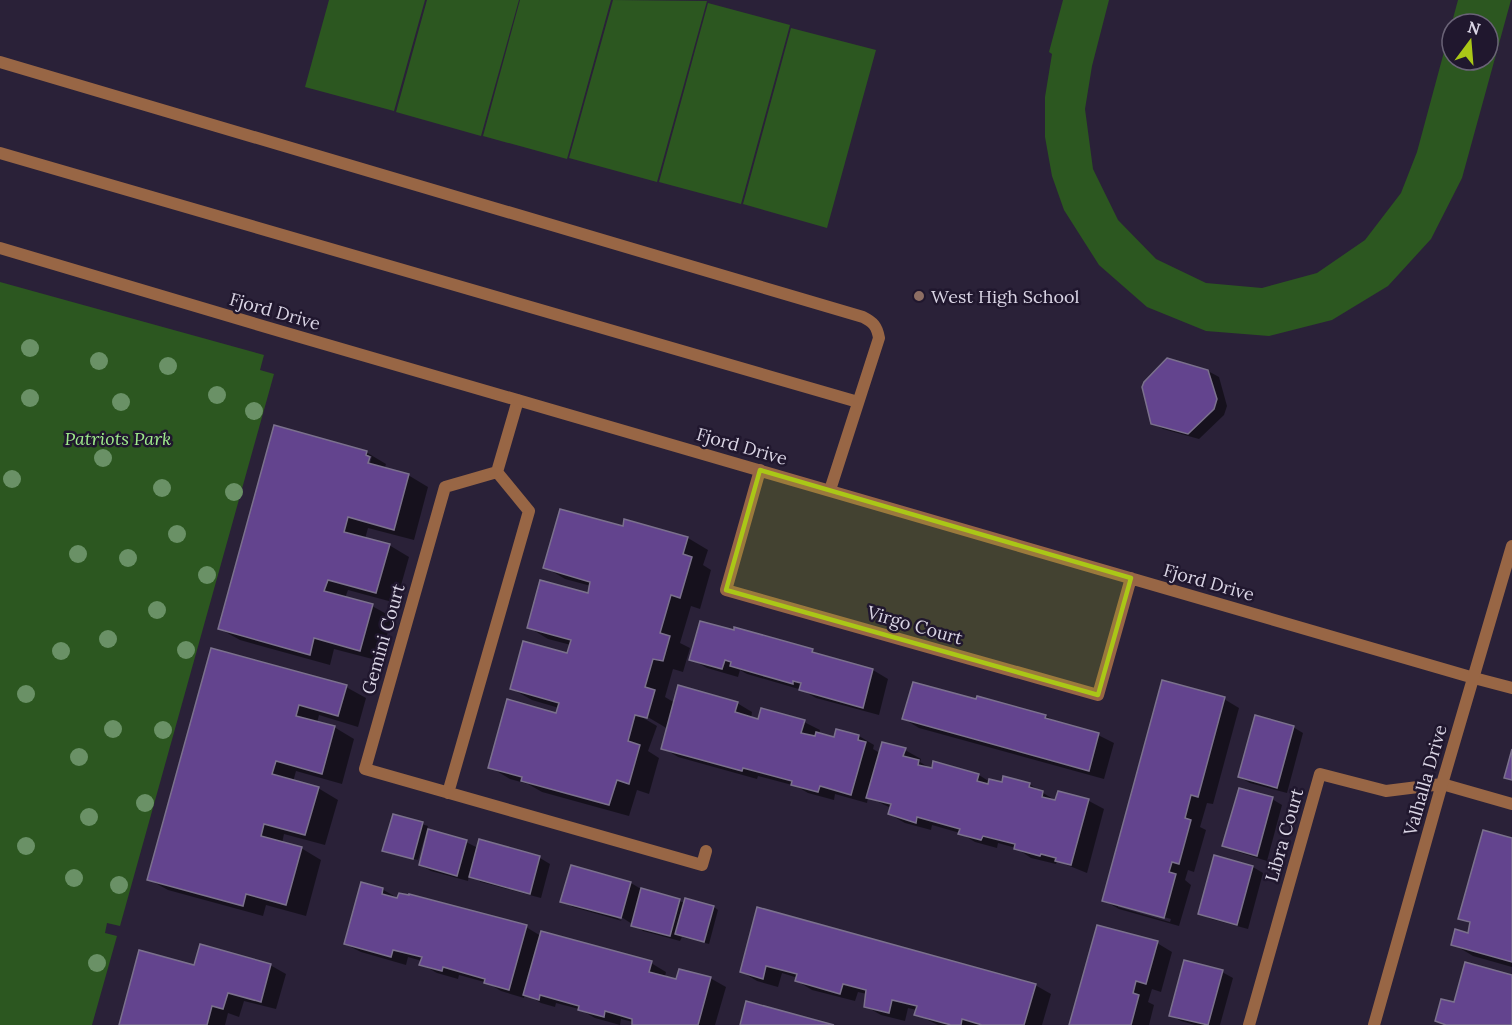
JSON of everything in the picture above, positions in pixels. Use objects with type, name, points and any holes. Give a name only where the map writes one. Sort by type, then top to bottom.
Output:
[{"type":"street","points":[[0,62],[863,316],[877,328],[879,338],[830,490]]},
{"type":"street","points":[[0,153],[858,402]]},
{"type":"street","name":"Fjord Drive","points":[[0,248],[1512,688]]},
{"type":"street","points":[[448,793],[529,511],[497,472],[518,400]]},
{"type":"street","name":"Virgo Court","points":[[760,470],[726,590],[736,593],[1098,695],[1131,578]]},
{"type":"street","name":"Gemini Court","points":[[497,472],[445,487],[365,769],[702,865],[706,851]]},
{"type":"street","name":"Valhalla Drive","points":[[1374,1025],[1442,784],[1509,569],[1512,546]]},
{"type":"street","name":"Libra Court","points":[[1249,1025],[1320,774],[1386,791],[1442,784]]},
{"type":"street","points":[[1442,784],[1512,804]]},
{"type":"highlighted area","points":[[760,470],[1131,578],[1098,695],[726,590]]},
{"type":"green space","points":[[329,0],[425,0],[394,111],[305,87]]},
{"type":"green space","points":[[427,0],[519,0],[481,136],[396,112]]},
{"type":"green space","points":[[520,0],[611,0],[567,159],[483,136]]},
{"type":"green space","points":[[613,0],[707,1],[657,182],[569,158]]},
{"type":"green space","points":[[1063,0],[1109,0],[1092,66],[1085,109],[1093,169],[1118,220],[1156,259],[1206,283],[1262,288],[1317,273],[1365,240],[1401,193],[1417,152],[1440,67],[1440,72],[1491,72],[1462,178],[1431,239],[1388,286],[1332,320],[1269,336],[1206,331],[1147,307],[1099,265],[1064,210],[1052,176],[1045,137],[1045,97],[1052,54],[1049,52]]},
{"type":"green space","points":[[1458,0],[1511,0],[1500,40],[1500,12],[1455,12]]},
{"type":"green space","points":[[708,3],[790,25],[741,204],[659,182]]},
{"type":"green space","points":[[791,28],[876,50],[827,228],[743,204]]},
{"type":"green space","name":"Patriots Park","points":[[0,282],[264,355],[260,370],[274,374],[120,926],[107,923],[105,933],[117,936],[92,1025],[0,1025]]},
{"type":"building","points":[[1167,358],[1208,370],[1217,399],[1214,409],[1188,434],[1151,424],[1142,387]]},
{"type":"building","points":[[274,425],[367,451],[366,455],[370,457],[368,463],[409,474],[394,530],[348,517],[344,532],[390,544],[376,593],[328,580],[324,591],[373,604],[360,651],[314,638],[310,655],[218,629]]},
{"type":"building","points":[[560,509],[623,526],[624,519],[688,537],[683,554],[692,557],[680,598],[671,595],[660,633],[670,636],[663,661],[653,659],[645,687],[655,690],[647,718],[635,715],[628,741],[640,745],[629,784],[617,780],[609,805],[521,781],[522,777],[488,768],[507,699],[556,713],[559,703],[510,689],[523,641],[567,653],[571,640],[527,628],[540,580],[588,593],[590,582],[543,568]]},
{"type":"building","points":[[700,621],[734,630],[734,627],[873,669],[863,708],[799,690],[801,683],[793,681],[793,684],[730,666],[731,662],[725,660],[722,669],[689,660]]},
{"type":"building","points":[[211,648],[347,685],[338,716],[299,705],[296,716],[335,726],[322,774],[276,761],[272,774],[319,787],[305,835],[264,824],[261,836],[302,847],[286,905],[246,894],[243,906],[147,880]]},
{"type":"building","points":[[1162,680],[1225,697],[1198,797],[1191,795],[1185,818],[1191,820],[1179,864],[1172,862],[1169,872],[1176,874],[1164,918],[1102,901]]},
{"type":"building","points":[[913,682],[976,699],[977,696],[1046,715],[1045,718],[1099,733],[1089,771],[902,719]]},
{"type":"building","points":[[678,685],[738,702],[735,712],[758,719],[761,708],[805,720],[801,733],[815,736],[816,732],[834,737],[836,729],[859,735],[858,740],[866,742],[851,795],[820,786],[818,792],[791,785],[792,781],[743,768],[742,771],[661,749]]},
{"type":"building","points":[[1255,715],[1294,726],[1277,788],[1238,777]]},
{"type":"building","points":[[882,742],[906,748],[903,756],[919,760],[918,765],[932,768],[933,761],[979,774],[977,781],[988,784],[989,779],[1002,782],[1003,776],[1030,783],[1029,787],[1043,791],[1042,797],[1055,800],[1058,791],[1089,799],[1071,865],[1055,861],[1056,858],[1014,849],[1015,844],[983,836],[981,840],[958,834],[960,829],[917,817],[916,823],[888,814],[891,804],[866,798]]},
{"type":"building","points":[[1512,749],[1512,780],[1504,778]]},
{"type":"building","points":[[1239,788],[1273,797],[1257,856],[1222,846]]},
{"type":"building","points":[[393,814],[423,822],[413,859],[382,851]]},
{"type":"building","points":[[428,829],[467,840],[457,876],[419,865]]},
{"type":"building","points":[[1483,830],[1512,838],[1512,962],[1451,945],[1455,929],[1468,933],[1470,922],[1458,919]]},
{"type":"building","points":[[479,839],[540,856],[530,894],[469,877]]},
{"type":"building","points":[[1214,855],[1253,866],[1237,925],[1198,914]]},
{"type":"building","points":[[571,865],[631,882],[621,918],[560,902]]},
{"type":"building","points":[[361,882],[383,888],[382,894],[397,898],[399,893],[409,894],[527,925],[509,990],[484,983],[485,979],[443,967],[442,971],[419,965],[422,957],[393,950],[391,957],[344,944]]},
{"type":"building","points":[[641,888],[680,899],[670,936],[631,926]]},
{"type":"building","points":[[685,898],[714,906],[704,942],[675,934]]},
{"type":"building","points":[[757,907],[1036,984],[1024,1025],[982,1025],[962,1019],[961,1025],[951,1025],[914,1015],[917,1006],[892,1000],[889,1013],[864,1007],[866,990],[843,984],[840,994],[795,981],[797,974],[766,966],[763,979],[740,972]]},
{"type":"building","points":[[1097,925],[1158,941],[1146,984],[1136,981],[1133,993],[1139,995],[1131,1025],[1069,1025]]},
{"type":"building","points":[[541,931],[652,961],[649,972],[676,979],[679,969],[711,977],[698,1025],[632,1025],[632,1019],[605,1011],[604,1017],[578,1010],[579,1006],[540,995],[539,1000],[523,995]]},
{"type":"building","points":[[200,944],[271,964],[261,1002],[228,993],[223,1009],[212,1006],[207,1025],[119,1025],[139,950],[194,965]]},
{"type":"building","points":[[1184,960],[1223,970],[1208,1025],[1169,1016]]},
{"type":"building","points":[[1465,962],[1512,975],[1512,1025],[1446,1025],[1435,1021],[1441,999],[1454,1002]]},
{"type":"building","points":[[746,1001],[834,1025],[740,1025]]},
{"type":"place","name":"West High School","points":[[919,296]]}]
